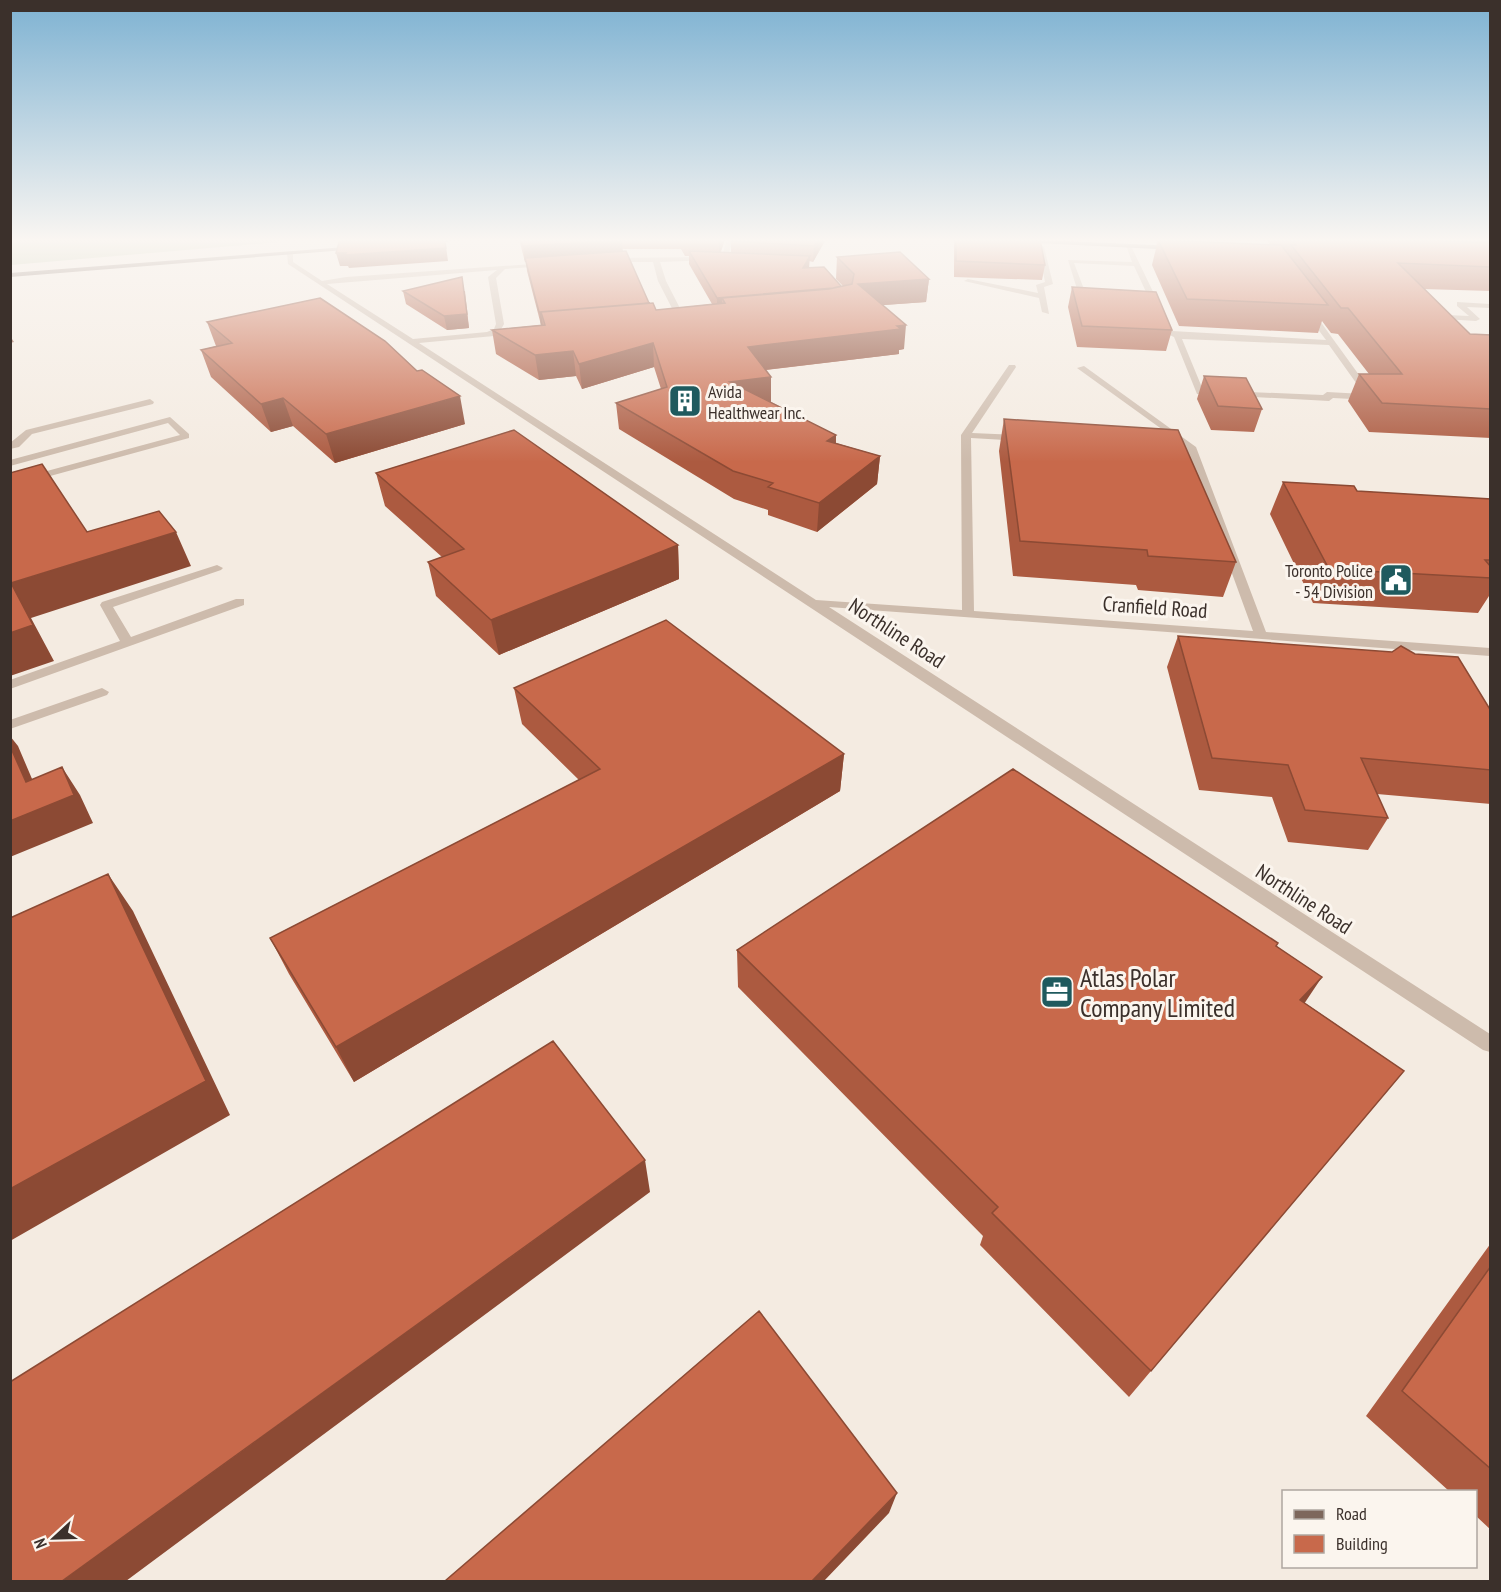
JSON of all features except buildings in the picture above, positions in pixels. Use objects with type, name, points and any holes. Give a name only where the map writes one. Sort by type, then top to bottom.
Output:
[{"type":"street","name":"Northline Road","points":[[367,313],[816,603],[1491,1044]]},
{"type":"street","points":[[490,333],[500,327],[498,313]]},
{"type":"street","points":[[678,313],[682,320]]},
{"type":"street","points":[[1160,313],[1169,333],[1177,336],[1332,344]]},
{"type":"street","points":[[1177,336],[1200,392],[1329,398],[1327,395],[1371,397],[1310,313]]},
{"type":"street","points":[[1447,317],[1479,319],[1472,313]]},
{"type":"street","points":[[410,342],[520,331]]},
{"type":"street","points":[[968,614],[966,435],[1012,367]]},
{"type":"street","points":[[1082,368],[1171,429],[1191,447],[1260,633]]},
{"type":"street","points":[[10,446],[16,445],[29,432],[150,402]]},
{"type":"street","points":[[10,463],[171,420],[186,436],[10,484]]},
{"type":"street","points":[[966,435],[1037,439]]},
{"type":"street","points":[[1156,445],[1191,447]]},
{"type":"street","points":[[128,643],[106,605],[217,568]]},
{"type":"street","points":[[10,685],[240,602]]},
{"type":"street","name":"Cranfield Road","points":[[816,603],[1260,633],[1491,652]]},
{"type":"street","points":[[10,725],[102,692]]},
{"type":"place","name":"Avida Healthwear Inc.","points":[[685,401]]},
{"type":"place","name":"Toronto Police - 54 Division","points":[[1396,580]]},
{"type":"place","name":"Atlas Polar Company Limited","points":[[1057,992]]}]
